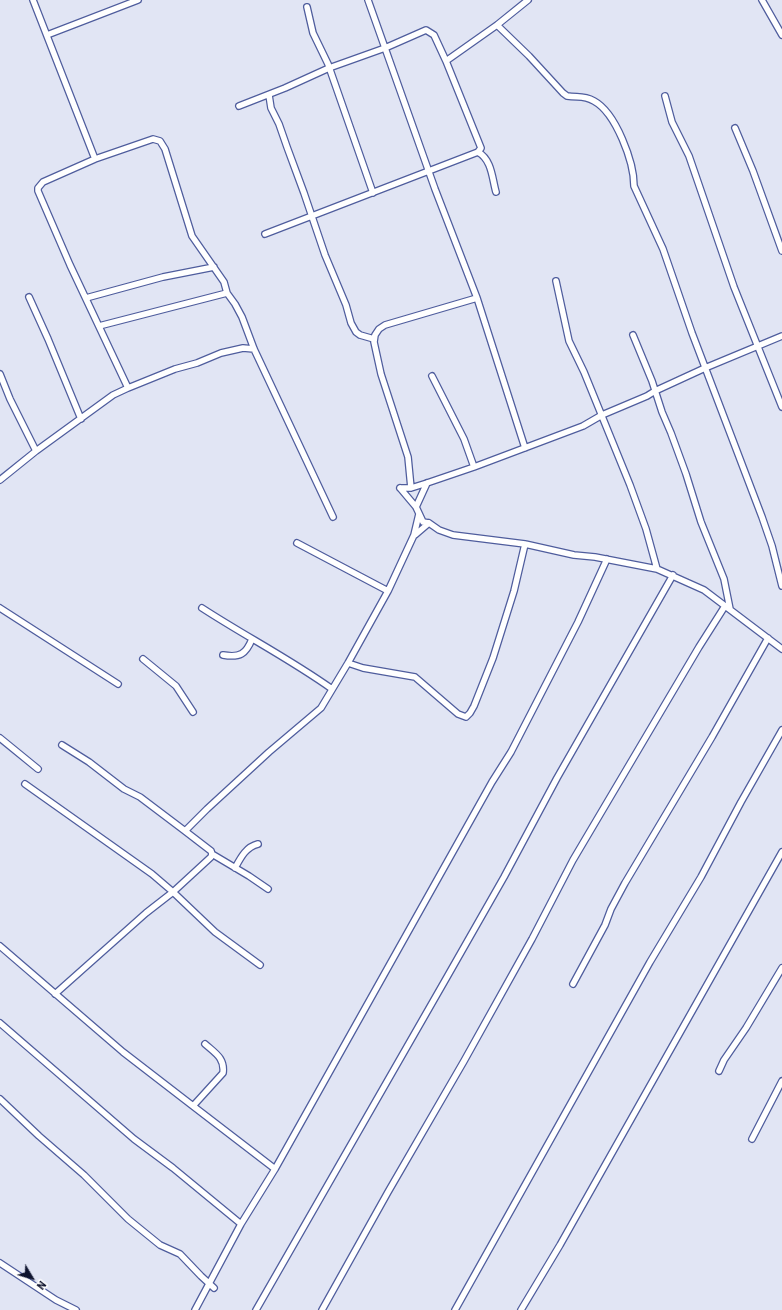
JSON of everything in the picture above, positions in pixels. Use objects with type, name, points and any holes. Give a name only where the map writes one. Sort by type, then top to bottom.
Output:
[{"type":"street","points":[[32,0],[95,159]]},
{"type":"street","points":[[47,35],[138,0]]},
{"type":"street","points":[[368,0],[428,171],[478,298],[525,448]]},
{"type":"street","points":[[446,61],[497,25],[528,0]]},
{"type":"street","points":[[762,0],[782,34]]},
{"type":"street","points":[[307,7],[313,33],[329,68],[373,193]]},
{"type":"street","points":[[497,25],[529,56],[563,94],[566,96],[578,96],[594,102],[602,107],[615,124],[631,159],[634,175],[634,186],[663,249],[705,368],[762,517],[772,546],[782,586]]},
{"type":"street","points":[[239,106],[269,95],[329,68],[386,48],[426,30],[434,35],[481,148],[478,152],[265,234]]},
{"type":"street","points":[[269,95],[271,108],[279,124],[325,255],[356,332],[360,335],[374,339]]},
{"type":"street","points":[[666,96],[672,122],[689,156],[724,260],[782,407]]},
{"type":"street","points":[[735,128],[753,171],[781,247]]},
{"type":"street","points":[[128,388],[86,298],[38,188],[43,182],[95,159],[153,139],[162,143],[165,149],[192,236],[224,282],[227,293],[242,317],[254,348],[333,517]]},
{"type":"street","points":[[478,152],[489,162],[496,192]]},
{"type":"street","points":[[86,298],[163,277],[214,267]]},
{"type":"street","points":[[556,281],[569,341],[602,415],[646,528],[657,569]]},
{"type":"street","points":[[99,326],[227,293]]},
{"type":"street","points":[[29,297],[81,419]]},
{"type":"street","points":[[411,488],[408,457],[381,374],[374,342],[375,335],[385,325],[478,298]]},
{"type":"street","points":[[322,1310],[464,1061],[532,939],[573,860],[695,653],[728,608],[724,579],[701,522],[686,474],[652,381],[633,335]]},
{"type":"street","points":[[782,336],[705,368],[647,396],[602,415],[583,426],[427,483],[411,488],[400,488],[416,507],[423,522],[429,523],[439,530],[453,535],[525,544],[574,555],[607,559],[657,569],[704,590],[782,649]]},
{"type":"street","points":[[0,480],[36,451],[113,395],[175,369],[197,363],[220,352],[243,348],[254,348]]},
{"type":"street","points":[[0,374],[10,399],[36,451]]},
{"type":"street","points":[[432,376],[464,439],[474,467]]},
{"type":"street","points":[[416,507],[427,483]]},
{"type":"street","points":[[185,831],[269,752],[321,708],[388,591],[414,535],[419,514]]},
{"type":"street","points":[[414,535],[429,523]]},
{"type":"street","points":[[297,543],[388,591]]},
{"type":"street","points":[[348,663],[363,668],[415,677],[458,714],[466,717],[474,706],[493,658],[514,592],[525,544]]},
{"type":"street","points":[[195,1310],[241,1224],[275,1168],[510,752],[578,622],[607,559]]},
{"type":"street","points":[[256,1310],[504,877],[557,778],[673,576]]},
{"type":"street","points":[[0,608],[118,684]]},
{"type":"street","points":[[202,608],[306,671],[332,689]]},
{"type":"street","points":[[573,984],[625,883],[712,737],[768,638]]},
{"type":"street","points":[[223,655],[231,656],[242,653],[248,649],[252,639]]},
{"type":"street","points":[[143,659],[176,686],[194,712]]},
{"type":"street","points":[[455,1310],[650,962],[702,877],[740,802],[782,730]]},
{"type":"street","points":[[0,738],[38,769]]},
{"type":"street","points":[[62,745],[124,789],[140,797],[211,851],[212,854],[268,889]]},
{"type":"street","points":[[25,784],[152,874],[215,932],[260,965]]},
{"type":"street","points":[[235,868],[246,851],[251,846],[258,844]]},
{"type":"street","points":[[522,1310],[782,852]]},
{"type":"street","points":[[56,994],[146,913],[173,892],[208,860],[212,854]]},
{"type":"street","points":[[0,946],[123,1052],[275,1168]]},
{"type":"street","points":[[718,1071],[782,968]]},
{"type":"street","points":[[0,1023],[134,1139],[173,1168],[241,1224]]},
{"type":"street","points":[[193,1106],[223,1073],[224,1066],[222,1059],[205,1044]]},
{"type":"street","points":[[752,1139],[782,1081]]},
{"type":"street","points":[[0,1099],[39,1136],[84,1175],[128,1219],[160,1245],[180,1254],[214,1288]]},
{"type":"street","points":[[0,1263],[56,1300],[76,1310]]}]
